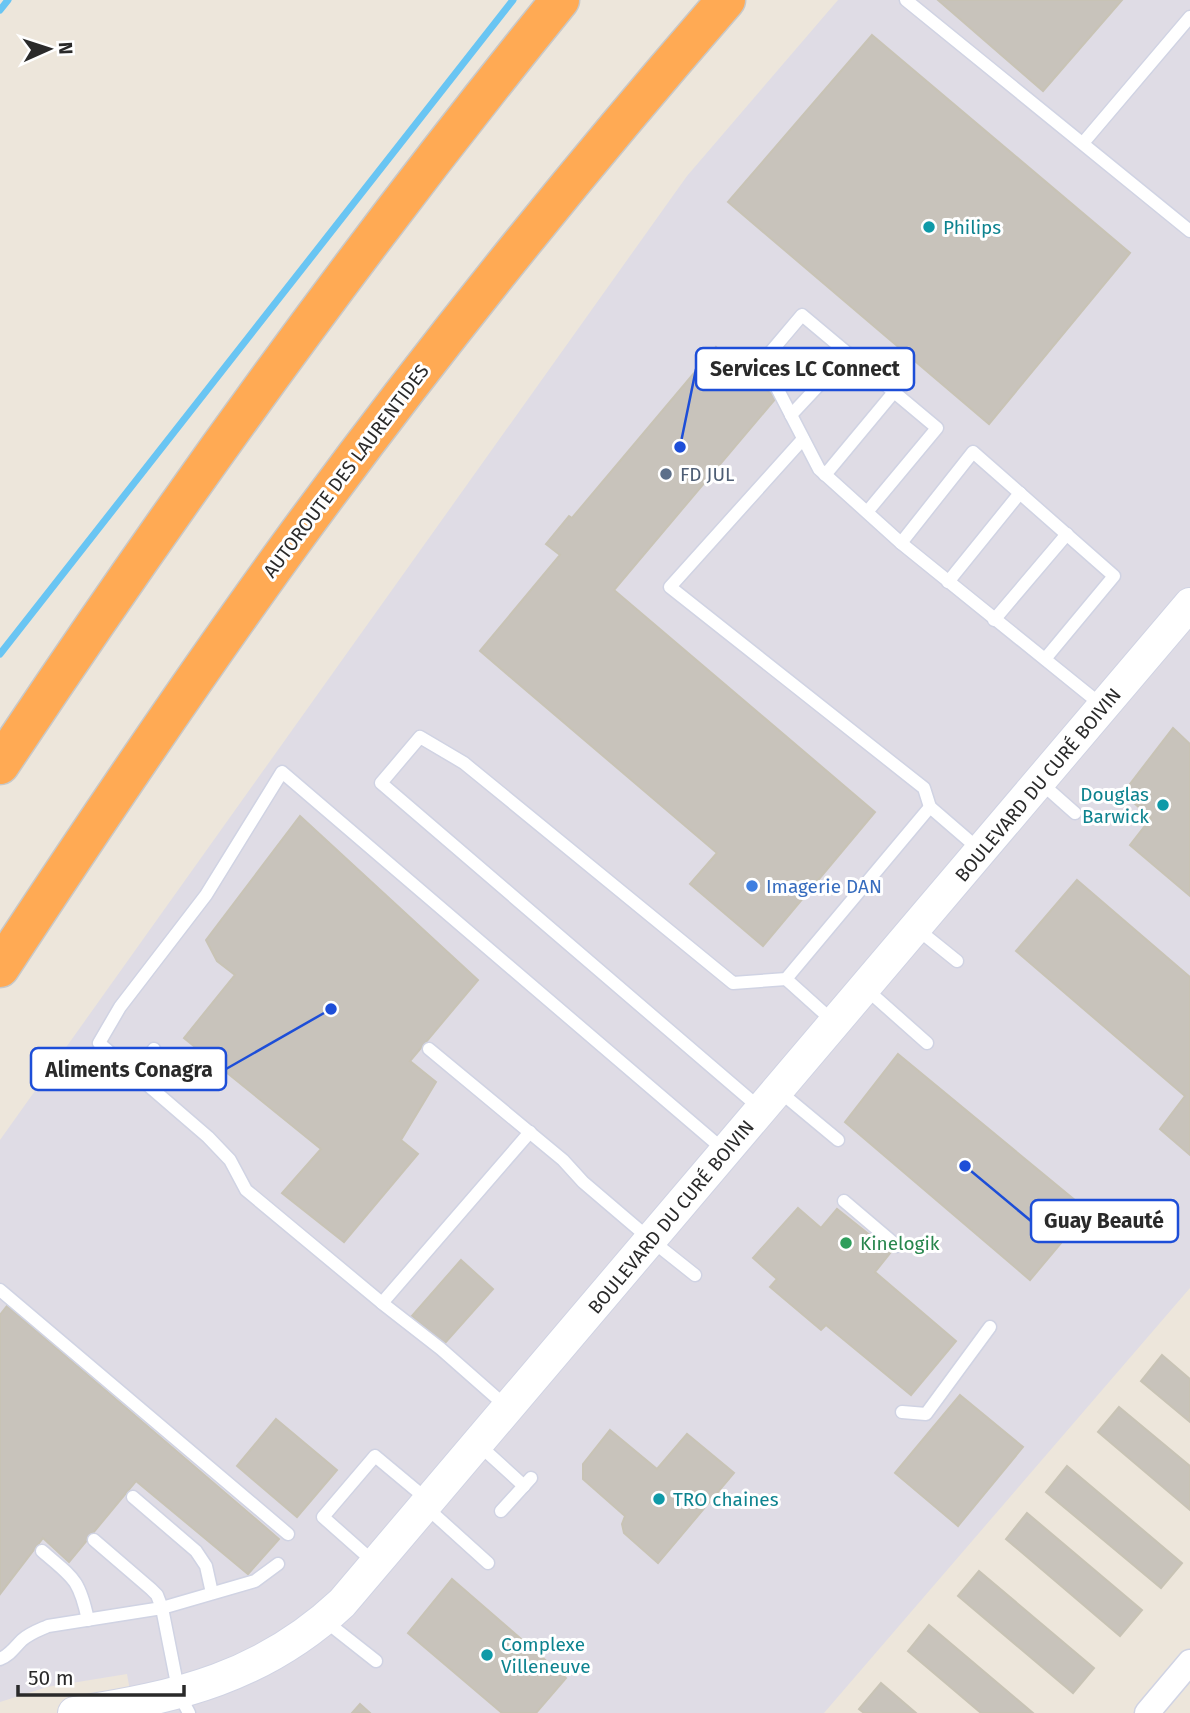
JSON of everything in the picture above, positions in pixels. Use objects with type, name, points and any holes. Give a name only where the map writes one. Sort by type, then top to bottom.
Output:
[{"type":"highway","points":[[0,765],[159,533],[309,324],[402,200],[560,0]]},
{"type":"highway","name":"AUTOROUTE DES LAURENTIDES","points":[[0,968],[184,694],[317,508],[538,223],[726,0]]},
{"type":"street","name":"BOULEVARD DU CURÉ BOIVIN","points":[[87,1712],[184,1703],[262,1662],[324,1620],[377,1564],[864,987],[1188,612]]},
{"type":"street","points":[[1147,1713],[1190,1662]]},
{"type":"lane","points":[[906,0],[1189,227]]},
{"type":"lane","points":[[1083,144],[1190,17]]},
{"type":"lane","points":[[867,512],[937,428],[802,316],[763,361],[819,469],[901,543],[1104,707]]},
{"type":"lane","points":[[791,415],[848,354]]},
{"type":"lane","points":[[825,475],[894,392]]},
{"type":"lane","points":[[803,439],[670,587],[924,788],[930,807],[981,852]]},
{"type":"lane","points":[[901,543],[974,452],[1114,576],[1045,659]]},
{"type":"lane","points":[[948,582],[1020,493]]},
{"type":"lane","points":[[994,620],[1066,534]]},
{"type":"lane","points":[[838,1140],[770,1100],[381,783],[421,737],[464,762],[733,983],[786,979],[930,807]]},
{"type":"lane","points":[[508,1408],[441,1349],[246,1190],[223,1152],[99,1043],[120,1007],[206,895],[282,772],[726,1151]]},
{"type":"lane","points":[[1040,782],[1075,813]]},
{"type":"lane","points":[[916,928],[957,961]]},
{"type":"lane","points":[[786,979],[835,1023]]},
{"type":"lane","points":[[864,987],[928,1043]]},
{"type":"lane","points":[[136,1075],[154,1049]]},
{"type":"lane","points":[[429,1049],[530,1132],[695,1275]]},
{"type":"lane","points":[[383,1303],[530,1132]]},
{"type":"lane","points":[[844,1200],[897,1245]]},
{"type":"lane","points":[[0,1290],[288,1534]]},
{"type":"lane","points":[[902,1412],[926,1414],[990,1327]]},
{"type":"lane","points":[[477,1444],[528,1482],[501,1511]]},
{"type":"lane","points":[[377,1564],[323,1517],[374,1456],[488,1563]]},
{"type":"lane","points":[[132,1497],[196,1551],[206,1566],[212,1593]]},
{"type":"lane","points":[[94,1541],[157,1595],[184,1703]]},
{"type":"lane","points":[[42,1551],[79,1585],[88,1620]]},
{"type":"lane","points":[[0,1659],[10,1655],[33,1632],[48,1626],[162,1608],[255,1581],[278,1564]]},
{"type":"lane","points":[[324,1620],[376,1661]]},
{"type":"shaded area","points":[[838,0],[1190,0],[1190,1288],[824,1713],[134,1713],[127,1674],[47,1687],[0,1702],[0,1140],[687,176]]},
{"type":"building","points":[[938,0],[1122,0],[1043,91]]},
{"type":"building","name":"Philips","points":[[872,35],[1130,253],[989,424],[728,202]]},
{"type":"building","points":[[716,347],[776,398],[614,590],[875,812],[763,946],[690,884],[717,853],[480,651],[560,555],[546,544],[569,516],[572,518]]},
{"type":"building","name":"Douglas Barwick","points":[[1173,728],[1190,744],[1190,896],[1130,845],[1151,818],[1123,793]]},
{"type":"building","points":[[300,816],[478,980],[410,1061],[436,1082],[401,1140],[418,1154],[344,1242],[282,1193],[321,1149],[184,1038],[235,975],[217,961],[206,940]]},
{"type":"building","points":[[1077,880],[1190,977],[1190,1155],[1160,1129],[1185,1096],[1016,951]]},
{"type":"building","points":[[898,1054],[1088,1211],[1030,1280],[845,1122]]},
{"type":"building","points":[[798,1208],[821,1228],[837,1209],[891,1252],[875,1272],[956,1341],[911,1395],[826,1325],[821,1330],[770,1287],[777,1279],[753,1258]]},
{"type":"building","points":[[461,1260],[493,1289],[444,1344],[412,1316]]},
{"type":"building","points":[[7,1306],[279,1539],[248,1574],[136,1481],[69,1562],[43,1538],[0,1594],[0,1315]]},
{"type":"building","points":[[1162,1355],[1190,1379],[1190,1422],[1141,1381]]},
{"type":"building","points":[[960,1395],[1023,1447],[958,1526],[895,1473]]},
{"type":"building","points":[[1119,1407],[1190,1466],[1190,1510],[1098,1432]]},
{"type":"building","points":[[276,1419],[337,1470],[297,1517],[237,1466]]},
{"type":"building","name":"TRO chaines","points":[[610,1430],[657,1469],[687,1434],[734,1473],[658,1563],[624,1533],[622,1524],[625,1516],[583,1479],[583,1464]]},
{"type":"building","points":[[1067,1466],[1182,1563],[1161,1588],[1046,1492]]},
{"type":"building","points":[[1027,1513],[1142,1610],[1120,1636],[1006,1539]]},
{"type":"building","points":[[979,1571],[1094,1668],[1073,1693],[958,1596]]},
{"type":"building","name":"Complexe Villeneuve","points":[[452,1579],[566,1678],[536,1713],[502,1713],[408,1633]]},
{"type":"building","points":[[929,1625],[1033,1713],[981,1713],[908,1651]]},
{"type":"building","points":[[881,1683],[916,1713],[864,1713],[859,1709]]},
{"type":"building","points":[[360,1704],[370,1713],[352,1713]]},
{"type":"waterway","points":[[0,10],[8,0]]},
{"type":"waterway","points":[[0,654],[513,0]]},
{"type":"place","name":"Philips","points":[[929,227]]},
{"type":"place","name":"Services LC Connect","points":[[680,447]]},
{"type":"place","name":"FD JUL","points":[[666,474]]},
{"type":"place","name":"Douglas Barwick","points":[[1163,805]]},
{"type":"place","name":"Imagerie DAN","points":[[752,886]]},
{"type":"place","name":"Aliments Conagra","points":[[331,1009]]},
{"type":"place","name":"Guay Beauté","points":[[965,1166]]},
{"type":"place","name":"Kinelogik","points":[[846,1243]]},
{"type":"place","name":"TRO chaines","points":[[659,1499]]},
{"type":"place","name":"Complexe Villeneuve","points":[[487,1655]]}]
